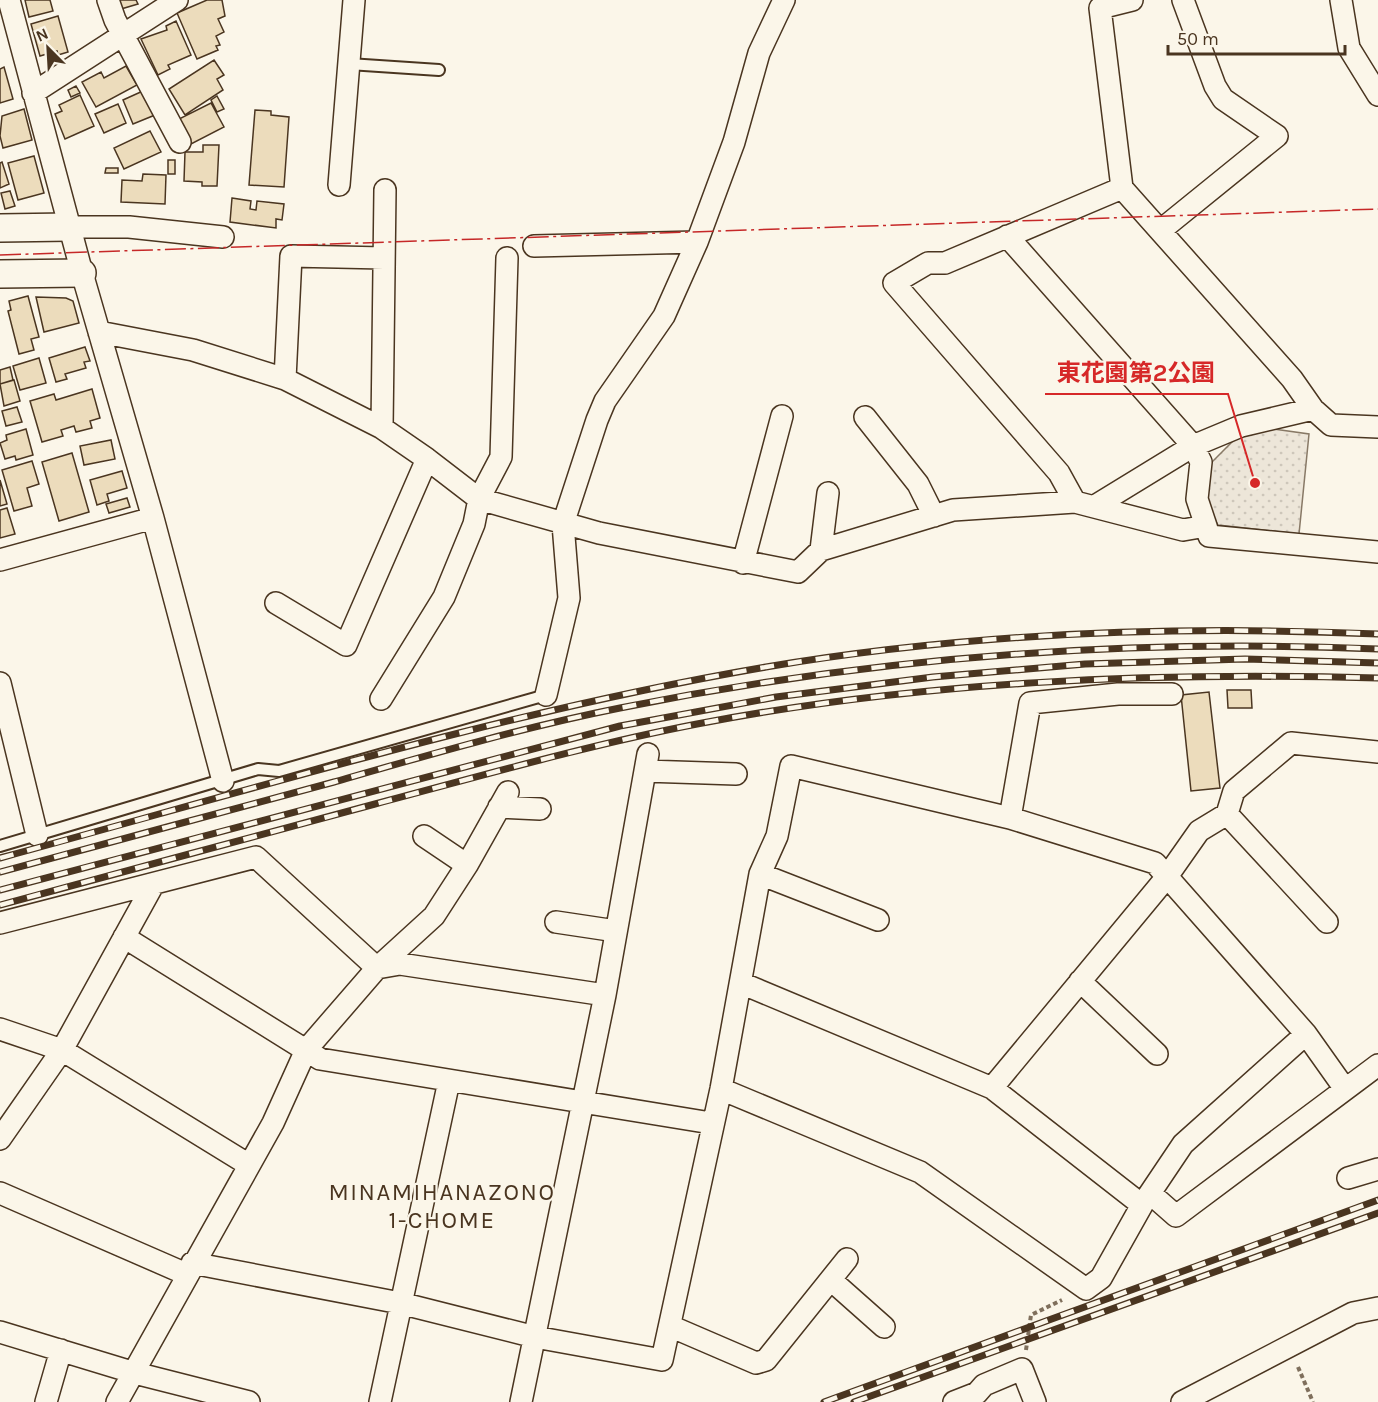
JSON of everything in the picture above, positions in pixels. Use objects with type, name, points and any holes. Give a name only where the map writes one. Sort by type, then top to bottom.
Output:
[{"type":"street","points":[[9,0],[69,227],[153,518],[223,781]]},
{"type":"street","points":[[108,0],[115,20],[180,142]]},
{"type":"street","points":[[33,93],[177,0]]},
{"type":"street","points":[[339,186],[354,0]]},
{"type":"street","points":[[546,695],[569,598],[563,524],[605,401],[664,316],[697,242],[734,142],[759,53],[783,0]]},
{"type":"street","points":[[1132,0],[1100,8],[1122,188],[1292,379],[1313,409],[1331,425],[1378,427]]},
{"type":"street","points":[[1161,230],[1276,136],[1223,99],[1215,86],[1183,0]]},
{"type":"street","points":[[1341,0],[1349,48],[1378,95]]},
{"type":"street","points":[[1085,504],[894,283],[928,263],[945,263],[1122,188]]},
{"type":"street","points":[[382,428],[385,190]]},
{"type":"street","points":[[0,228],[129,227],[223,237]]},
{"type":"street","points":[[1008,236],[1193,446],[1201,462],[1197,499],[1209,536],[1378,552]]},
{"type":"street","points":[[534,246],[697,242]]},
{"type":"street","points":[[285,379],[291,256],[384,258]]},
{"type":"street","points":[[381,699],[444,597],[474,524],[479,499],[501,457],[507,258]]},
{"type":"street","points":[[0,274],[82,273]]},
{"type":"street","points":[[99,332],[193,350],[285,379],[382,428],[428,459],[479,499],[563,524],[743,563],[798,572],[822,550],[964,509],[1085,504],[1183,530],[1206,526]]},
{"type":"street","points":[[1085,504],[1193,446],[1241,426],[1313,409]]},
{"type":"street","points":[[743,563],[782,416]]},
{"type":"street","points":[[865,417],[918,484],[934,516]]},
{"type":"street","points":[[276,603],[346,645],[428,459]]},
{"type":"street","points":[[822,550],[828,493]]},
{"type":"street","points":[[0,560],[153,518]]},
{"type":"street","points":[[0,683],[37,835]]},
{"type":"street","points":[[1010,818],[1030,703],[1118,694],[1172,694]]},
{"type":"street","points":[[992,1088],[1166,878],[1199,831],[1227,814],[1234,791],[1291,743],[1378,752]]},
{"type":"street","points":[[521,1402],[605,995],[647,763],[736,774]]},
{"type":"street","points":[[0,1193],[189,1268],[400,1303],[535,1336],[662,1360],[711,1123],[721,1089],[760,874],[777,836],[791,766],[1010,818],[1155,863],[1306,1034],[1345,1089]]},
{"type":"street","points":[[117,1402],[189,1268],[273,1123],[306,1050],[377,968],[434,916],[467,865],[503,800],[540,809]]},
{"type":"street","points":[[1227,814],[1327,922]]},
{"type":"street","points":[[424,836],[467,865]]},
{"type":"street","points":[[0,923],[255,857],[377,968]]},
{"type":"street","points":[[760,874],[878,920]]},
{"type":"street","points":[[0,1138],[62,1050],[153,885]]},
{"type":"street","points":[[556,922],[616,931]]},
{"type":"street","points":[[124,937],[320,1059],[711,1123]]},
{"type":"street","points":[[377,968],[400,964],[605,995]]},
{"type":"street","points":[[1080,981],[1157,1054]]},
{"type":"street","points":[[741,984],[992,1088],[1147,1199],[1176,1216],[1378,1065]]},
{"type":"street","points":[[0,1029],[62,1050],[249,1165]]},
{"type":"street","points":[[721,1089],[920,1172],[1086,1289],[1101,1278],[1147,1199],[1183,1144],[1306,1034]]},
{"type":"street","points":[[380,1402],[449,1081]]},
{"type":"street","points":[[1348,1178],[1378,1168]]},
{"type":"street","points":[[670,1326],[756,1363],[766,1360],[848,1259]]},
{"type":"street","points":[[831,1280],[884,1327]]},
{"type":"street","points":[[1182,1402],[1353,1313],[1378,1308]]},
{"type":"street","points":[[0,1332],[211,1397],[249,1402]]},
{"type":"street","points":[[46,1402],[61,1350]]},
{"type":"street","points":[[954,1402],[977,1393],[984,1385],[1023,1369],[1035,1402]]},
{"type":"lane","points":[[349,63],[440,70]]},
{"type":"lane","points":[[0,846],[258,769],[279,771],[546,695]]},
{"type":"path","points":[[1023,1369],[1031,1315],[1086,1289]]},
{"type":"path","points":[[1287,1346],[1308,1386],[1313,1402]]},
{"type":"shaded area","points":[[1266,428],[1309,434],[1299,534],[1218,525],[1204,500],[1207,467],[1238,436]]},
{"type":"building","points":[[25,0],[50,0],[53,11],[29,17]]},
{"type":"building","points":[[118,0],[136,0],[138,4],[121,9]]},
{"type":"building","points":[[207,0],[222,0],[225,16],[218,19],[224,32],[216,36],[220,45],[216,46],[218,50],[197,59],[177,13]]},
{"type":"building","points":[[58,16],[68,52],[58,55],[57,51],[40,56],[31,24]]},
{"type":"building","points":[[176,21],[191,55],[168,65],[170,69],[158,75],[141,39],[167,30],[166,26]]},
{"type":"building","points":[[214,60],[224,75],[217,79],[223,90],[185,115],[169,89]]},
{"type":"building","points":[[126,66],[137,85],[96,107],[82,82],[101,72],[104,78]]},
{"type":"building","points":[[4,67],[13,99],[0,103],[0,69]]},
{"type":"building","points":[[76,86],[80,93],[71,97],[68,90]]},
{"type":"building","points":[[145,90],[155,115],[133,124],[123,100]]},
{"type":"building","points":[[80,95],[94,126],[65,139],[55,114],[62,111],[59,105]]},
{"type":"building","points":[[217,96],[224,109],[217,112],[211,100]]},
{"type":"building","points":[[211,103],[224,127],[191,144],[179,119]]},
{"type":"building","points":[[118,104],[126,123],[104,133],[95,114]]},
{"type":"building","points":[[24,109],[32,140],[3,148],[0,136],[2,116]]},
{"type":"building","points":[[255,110],[271,111],[271,115],[289,117],[284,187],[249,185]]},
{"type":"building","points":[[150,131],[161,152],[124,169],[114,148]]},
{"type":"building","points":[[203,145],[219,145],[217,186],[202,186],[202,182],[184,181],[185,152],[203,152]]},
{"type":"building","points":[[34,156],[44,193],[18,200],[8,163]]},
{"type":"building","points":[[168,160],[175,160],[175,174],[168,174]]},
{"type":"building","points":[[2,162],[9,184],[0,188],[0,163]]},
{"type":"building","points":[[106,168],[118,168],[118,173],[105,173]]},
{"type":"building","points":[[143,174],[166,175],[165,204],[121,202],[122,180],[142,181]]},
{"type":"building","points":[[10,191],[15,206],[5,209],[1,193]]},
{"type":"building","points":[[232,198],[251,201],[250,209],[256,210],[257,201],[284,204],[282,220],[276,219],[276,228],[230,222]]},
{"type":"building","points":[[28,296],[39,337],[31,339],[34,350],[19,354],[8,311],[11,310],[9,301]]},
{"type":"building","points":[[36,297],[66,298],[73,301],[79,323],[44,332]]},
{"type":"building","points":[[85,347],[90,361],[84,362],[86,368],[65,374],[67,379],[56,382],[49,358]]},
{"type":"building","points":[[39,358],[46,383],[20,390],[13,366]]},
{"type":"building","points":[[10,367],[13,380],[0,384],[0,370]]},
{"type":"building","points":[[14,380],[20,401],[4,406],[0,384]]},
{"type":"building","points":[[92,389],[100,418],[90,421],[92,428],[76,432],[74,426],[61,430],[63,436],[42,442],[30,401],[54,394],[56,400]]},
{"type":"building","points":[[17,407],[22,422],[6,426],[2,411]]},
{"type":"building","points":[[26,429],[33,455],[16,460],[15,456],[5,459],[0,443],[7,440],[6,435]]},
{"type":"building","points":[[111,440],[115,459],[84,465],[80,446]]},
{"type":"building","points":[[72,453],[89,512],[59,521],[42,462]]},
{"type":"building","points":[[32,461],[39,484],[27,488],[32,506],[14,511],[2,470]]},
{"type":"building","points":[[122,471],[127,488],[107,494],[109,501],[97,505],[90,480]]},
{"type":"building","points":[[0,480],[7,504],[0,506]]},
{"type":"building","points":[[127,498],[130,507],[109,513],[106,504]]},
{"type":"building","points":[[7,508],[15,534],[0,538],[0,510]]},
{"type":"building","points":[[1227,690],[1251,690],[1252,708],[1228,708]]},
{"type":"building","points":[[1209,692],[1220,788],[1191,791],[1181,695]]},
{"type":"railway","points":[[0,858],[381,753],[477,729],[669,685],[766,667],[918,646],[1071,634],[1225,631],[1378,634]]},
{"type":"railway","points":[[0,872],[512,733],[620,708],[714,691],[902,664],[997,656],[1187,647],[1282,646],[1378,649]]},
{"type":"railway","points":[[0,890],[620,726],[776,697],[933,677],[1085,664],[1245,659],[1378,663]]},
{"type":"railway","points":[[0,905],[575,751],[656,732],[781,709],[951,689],[1036,683],[1207,677],[1378,678]]},
{"type":"railway","points":[[824,1402],[1378,1200]]},
{"type":"railway","points":[[854,1402],[1378,1213]]},
{"type":"power","points":[[0,255],[1378,209]]},
{"type":"place","name":"東花園第2公園","points":[[1255,483]]},
{"type":"district","name":"MINAMIHANAZONO 1-CHOME","points":[[442,1206]]}]
